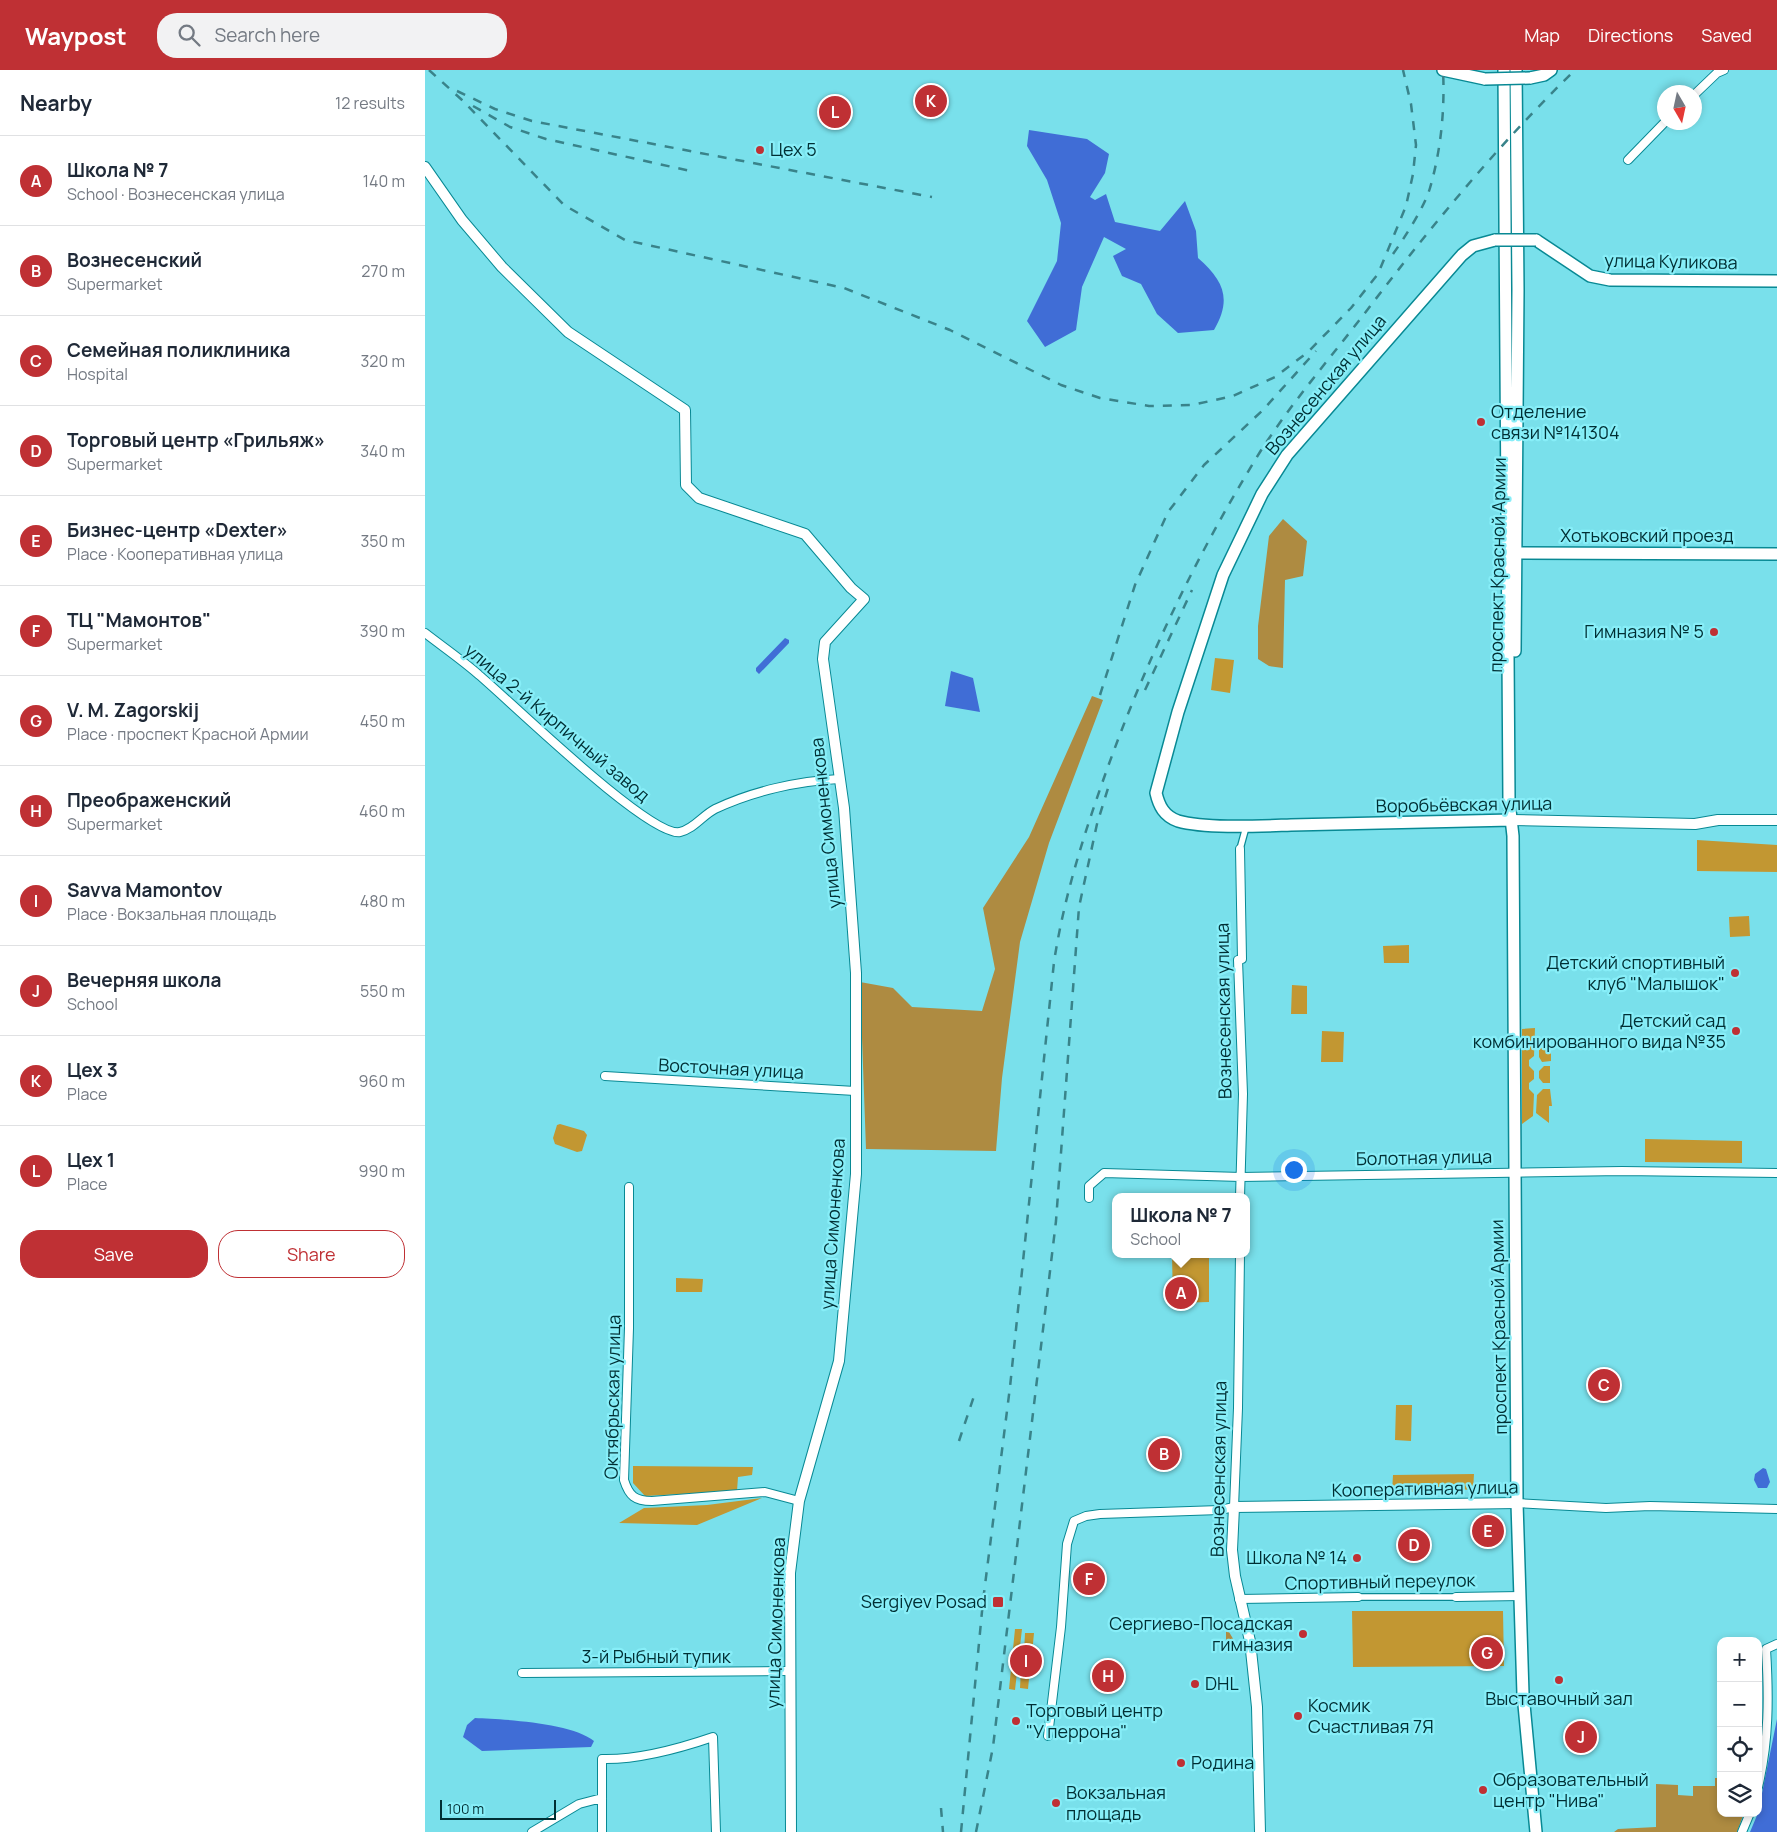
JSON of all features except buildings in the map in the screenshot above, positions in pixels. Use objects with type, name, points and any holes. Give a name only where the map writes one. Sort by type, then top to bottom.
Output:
[{"type":"main road","name":"проспект Красной Армии","points":[[1504,70],[1509,791],[1512,820],[1514,1172],[1517,1303],[1517,1503],[1523,1694],[1535,1832]]},
{"type":"main road","name":"проспект Красной Армии","points":[[1512,820],[1514,801],[1517,553],[1516,70]]},
{"type":"main road","points":[[1451,71],[1485,79],[1530,78],[1544,75],[1551,70]]},
{"type":"main road","name":"Вознесенская улица","points":[[1159,804],[1156,793],[1178,712],[1223,575],[1262,494],[1287,455],[1462,255],[1473,246],[1495,240],[1540,243]]},
{"type":"main road","name":"улица Куликова","points":[[1540,243],[1591,276],[1610,280],[1777,281]]},
{"type":"main road","name":"Хотьковский проезд","points":[[1517,553],[1777,554]]},
{"type":"main road","name":"Воробьёвская улица","points":[[1159,804],[1165,814],[1177,821],[1246,826],[1512,820]]},
{"type":"street","points":[[1702,87],[1717,73],[1725,70]]},
{"type":"street","points":[[1628,160],[1657,130]]},
{"type":"street","name":"улица Симоненкова","points":[[425,167],[462,220],[502,267],[568,332],[685,410],[686,485],[699,498],[805,534],[851,588],[864,600],[825,642],[823,659],[839,779],[845,808],[856,973],[856,1174],[839,1361],[799,1501],[790,1573],[791,1832]]},
{"type":"street","name":"улица 2-й Кирпичный завод","points":[[425,633],[479,674],[597,780],[654,823],[672,832],[681,832],[713,810],[747,798],[805,781],[839,779]]},
{"type":"street","name":"Воробьёвская улица","points":[[1512,820],[1695,824],[1718,820],[1777,820]]},
{"type":"street","name":"Вознесенская улица","points":[[1240,1193],[1243,1094],[1238,960],[1241,959],[1240,849],[1246,826]]},
{"type":"street","name":"Восточная улица","points":[[605,1076],[855,1091]]},
{"type":"street","name":"Болотная улица","points":[[1089,1198],[1089,1186],[1105,1173],[1241,1176],[1514,1172],[1777,1173]]},
{"type":"street","name":"Октябрьская улица","points":[[629,1187],[629,1328],[624,1480],[629,1494],[638,1501],[652,1501],[765,1492],[799,1501]]},
{"type":"street","name":"Вознесенская улица","points":[[1240,1258],[1238,1408],[1232,1550],[1239,1598],[1249,1641],[1257,1707],[1260,1832]]},
{"type":"street","name":"Кооперативная улица","points":[[1048,1736],[1061,1628],[1067,1544],[1074,1520],[1086,1516],[1220,1510],[1234,1507],[1517,1503],[1606,1508],[1650,1506],[1777,1509]]},
{"type":"street","name":"Спортивный переулок","points":[[1239,1598],[1521,1596]]},
{"type":"street","points":[[1762,1772],[1769,1722],[1766,1649],[1777,1644]]},
{"type":"street","name":"3-й Рыбный тупик","points":[[522,1673],[789,1672]]},
{"type":"street","points":[[603,1832],[602,1760],[616,1760],[680,1749],[713,1737],[716,1832]]},
{"type":"street","points":[[532,1832],[579,1804],[602,1798]]},
{"type":"street","points":[[1742,1832],[1748,1817]]},
{"type":"shaded area","points":[[1283,519],[1307,541],[1303,576],[1285,580],[1283,668],[1269,666],[1258,659],[1258,626],[1269,536]]},
{"type":"shaded area","points":[[1215,658],[1234,660],[1230,693],[1211,690]]},
{"type":"shaded area","points":[[1092,696],[1103,700],[1049,843],[1020,942],[1002,1078],[996,1151],[866,1149],[860,982],[893,988],[912,1007],[982,1011],[995,969],[983,908],[1029,837]]},
{"type":"shaded area","points":[[1697,840],[1777,845],[1777,872],[1697,871]]},
{"type":"shaded area","points":[[1749,916],[1750,936],[1730,937],[1729,917]]},
{"type":"shaded area","points":[[1409,945],[1409,963],[1384,963],[1383,946]]},
{"type":"shaded area","points":[[1292,985],[1307,986],[1307,1014],[1291,1014]]},
{"type":"shaded area","points":[[1535,1028],[1534,1056],[1529,1060],[1529,1066],[1534,1071],[1534,1079],[1529,1083],[1529,1089],[1534,1094],[1533,1116],[1522,1124],[1522,1029]]},
{"type":"shaded area","points":[[1322,1031],[1344,1032],[1343,1062],[1321,1062]]},
{"type":"shaded area","points":[[1539,1043],[1547,1043],[1551,1047],[1551,1061],[1542,1062],[1539,1057]]},
{"type":"shaded area","points":[[1544,1066],[1550,1066],[1550,1083],[1543,1083],[1539,1078],[1539,1071]]},
{"type":"shaded area","points":[[1543,1089],[1550,1089],[1552,1106],[1549,1106],[1549,1123],[1536,1113],[1537,1095]]},
{"type":"shaded area","points":[[560,1124],[584,1131],[587,1135],[582,1151],[577,1152],[555,1144],[553,1138],[557,1125]]},
{"type":"shaded area","points":[[1645,1139],[1742,1141],[1742,1163],[1645,1162]]},
{"type":"shaded area","points":[[1172,1258],[1209,1258],[1209,1302],[1173,1303]]},
{"type":"shaded area","points":[[676,1278],[703,1279],[702,1292],[676,1292]]},
{"type":"shaded area","points":[[1396,1405],[1412,1405],[1411,1441],[1395,1440]]},
{"type":"shaded area","points":[[633,1466],[753,1467],[752,1475],[738,1477],[737,1491],[645,1496],[633,1483]]},
{"type":"shaded area","points":[[1474,1474],[1473,1491],[1453,1487],[1429,1487],[1416,1492],[1392,1492],[1393,1475]]},
{"type":"shaded area","points":[[762,1498],[697,1525],[619,1523],[644,1508],[707,1505]]},
{"type":"shaded area","points":[[1352,1611],[1503,1611],[1504,1666],[1353,1667]]},
{"type":"shaded area","points":[[1226,1627],[1241,1652],[1226,1653]]},
{"type":"shaded area","points":[[1015,1629],[1022,1629],[1015,1690],[1009,1689]]},
{"type":"shaded area","points":[[1025,1633],[1034,1633],[1032,1654],[1024,1653]]},
{"type":"shaded area","points":[[1021,1668],[1030,1668],[1028,1689],[1020,1688]]},
{"type":"shaded area","points":[[1715,1778],[1717,1778],[1717,1817],[1743,1817],[1737,1832],[1614,1832],[1618,1829],[1656,1827],[1656,1784],[1678,1785],[1678,1795],[1693,1796],[1693,1786],[1715,1786]]},
{"type":"water","points":[[1029,130],[1087,139],[1109,154],[1105,173],[1090,197],[1095,200],[1106,194],[1115,222],[1160,231],[1185,201],[1196,231],[1198,258],[1214,275],[1223,291],[1223,309],[1214,330],[1178,333],[1157,314],[1141,284],[1122,276],[1113,256],[1126,249],[1104,237],[1082,287],[1076,330],[1045,347],[1027,321],[1057,261],[1061,223],[1047,180],[1027,146]]},
{"type":"water","points":[[785,638],[789,640],[789,643],[759,674],[756,668]]},
{"type":"water","points":[[951,671],[973,678],[980,712],[945,706]]},
{"type":"water","points":[[1763,1468],[1766,1469],[1770,1482],[1767,1488],[1758,1488],[1754,1480],[1755,1474]]},
{"type":"water","points":[[475,1718],[555,1726],[584,1735],[594,1741],[591,1747],[482,1751],[463,1737],[467,1725]]},
{"type":"water","points":[[1777,1719],[1777,1832],[1750,1832],[1756,1817],[1762,1817],[1762,1793]]},
{"type":"railway","points":[[429,70],[462,100],[564,205],[625,240],[844,288],[950,330],[1061,385],[1100,398],[1149,406],[1192,405],[1233,396],[1275,377],[1308,352],[1351,308],[1378,274],[1406,206],[1413,174],[1416,145],[1411,104],[1403,70]]},
{"type":"railway","points":[[1393,254],[1419,213],[1430,188],[1437,159],[1441,129],[1443,70]]},
{"type":"railway","points":[[961,1832],[983,1601],[1010,1387],[1054,962],[1069,891],[1097,798],[1137,691],[1174,609],[1215,530],[1272,433],[1392,277],[1442,216],[1519,127],[1575,70]]},
{"type":"railway","points":[[457,91],[495,109],[532,121],[932,197]]},
{"type":"railway","points":[[473,106],[510,127],[546,139],[695,172]]},
{"type":"railway","points":[[1100,695],[1135,585],[1168,512],[1204,465],[1263,410],[1316,351]]},
{"type":"railway","points":[[1145,690],[1192,590]]},
{"type":"railway","points":[[976,1832],[993,1747],[1056,1221],[1079,907],[1097,824],[1109,785]]},
{"type":"railway","points":[[959,1441],[976,1390]]},
{"type":"railway","points":[[941,1808],[943,1832]]},
{"type":"place","name":"Цех 3","points":[[931,101]]},
{"type":"place","name":"Цех 1","points":[[835,112]]},
{"type":"place","name":"Цех 5","points":[[760,150]]},
{"type":"place","name":"Отделение связи №141304","points":[[1481,422]]},
{"type":"place","name":"Гимназия № 5","points":[[1714,632]]},
{"type":"place","name":"Детский спортивный клуб \"Малышок\"","points":[[1735,973]]},
{"type":"place","name":"Детский сад комбинированного вида №35","points":[[1736,1031]]},
{"type":"place","name":"Школа № 7","points":[[1181,1293]]},
{"type":"place","name":"Семейная поликлиника","points":[[1604,1385]]},
{"type":"place","name":"Вознесенский","points":[[1164,1454]]},
{"type":"place","name":"Бизнес-центр «Dexter»","points":[[1488,1531]]},
{"type":"place","name":"Торговый центр «Грильяж»","points":[[1414,1545]]},
{"type":"place","name":"Школа № 14","points":[[1357,1558]]},
{"type":"place","name":"ТЦ \"Мамонтов\"","points":[[1089,1579]]},
{"type":"place","name":"Sergiyev Posad","points":[[998,1602]]},
{"type":"place","name":"Сергиево-Посадская гимназия","points":[[1303,1634]]},
{"type":"place","name":"V. M. Zagorskij","points":[[1487,1653]]},
{"type":"place","name":"Savva Mamontov","points":[[1026,1661]]},
{"type":"place","name":"Преображенский","points":[[1108,1676]]},
{"type":"place","name":"Выставочный зал","points":[[1559,1680]]},
{"type":"place","name":"DHL","points":[[1195,1684]]},
{"type":"place","name":"Космик Счастливая 7Я","points":[[1298,1716]]},
{"type":"place","name":"Торговый центр \"У перрона\"","points":[[1016,1721]]},
{"type":"place","name":"Вечерняя школа","points":[[1581,1737]]},
{"type":"place","name":"Родина","points":[[1181,1763]]},
{"type":"place","name":"Образовательный центр \"Нива\"","points":[[1483,1790]]},
{"type":"place","name":"Вокзальная площадь","points":[[1056,1803]]}]
